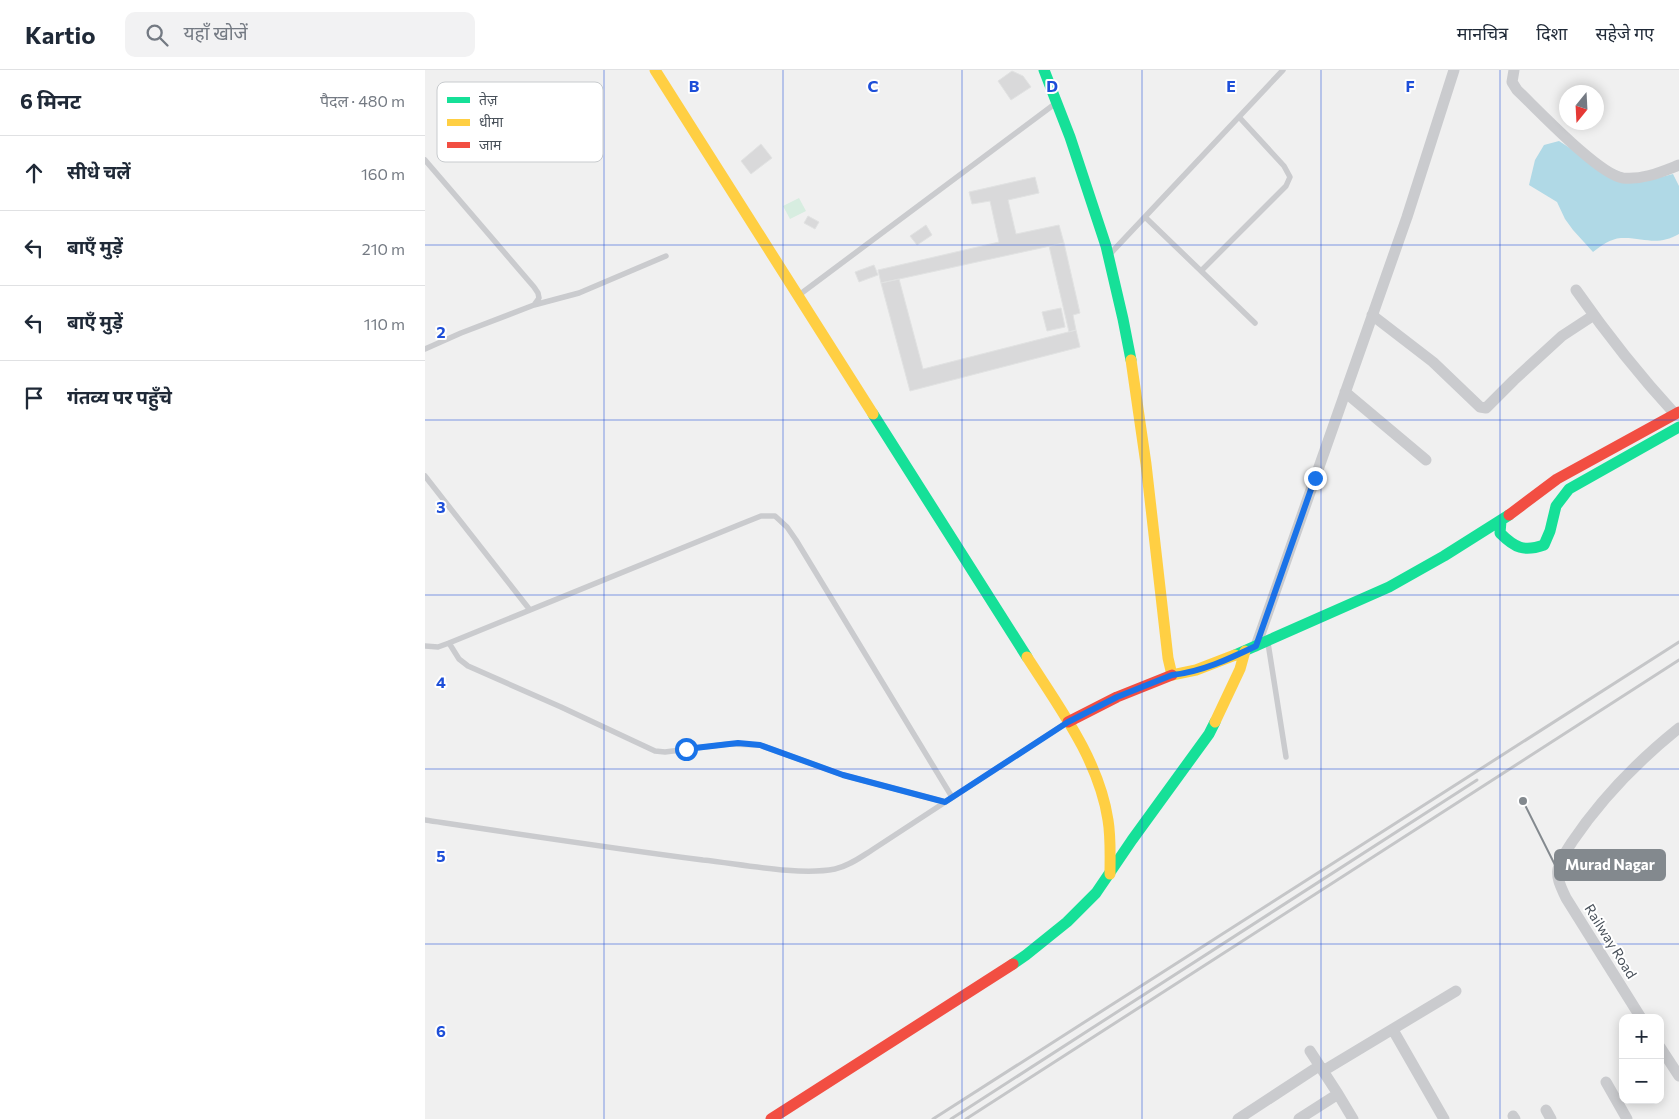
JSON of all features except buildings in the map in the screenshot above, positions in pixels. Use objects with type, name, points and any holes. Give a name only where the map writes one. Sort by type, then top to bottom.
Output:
[{"type":"street","points":[[655,70],[1068,722],[1082,747],[1105,806],[1108,822],[1111,874]]},
{"type":"street","points":[[1044,70],[1058,102],[1109,255],[1126,334],[1139,414],[1168,658],[1172,675]]},
{"type":"street","points":[[771,1119],[1026,956],[1067,922],[1096,893],[1111,874],[1132,840],[1209,734],[1250,649],[1345,392],[1407,217],[1454,70]]},
{"type":"street","points":[[1514,70],[1512,82],[1517,90],[1585,154],[1607,172],[1623,178],[1640,178],[1678,167]]},
{"type":"street","points":[[1068,722],[1117,697],[1172,675],[1196,670],[1250,649],[1389,587],[1501,521],[1557,479],[1677,413],[1646,383],[1576,290]]},
{"type":"street","points":[[1373,315],[1433,362],[1480,406],[1486,408],[1528,366],[1562,336],[1594,315]]},
{"type":"street","points":[[1345,392],[1425,460]]},
{"type":"street","points":[[1501,521],[1500,533],[1510,543],[1530,550],[1544,545],[1550,531],[1556,506],[1569,489],[1679,427]]},
{"type":"street","name":"Railway Road","points":[[1638,1014],[1566,898],[1558,872],[1563,856],[1595,810],[1644,758],[1679,728]]},
{"type":"street","points":[[1239,1119],[1321,1069],[1393,1030],[1456,991]]},
{"type":"street","points":[[1393,1030],[1444,1119]]},
{"type":"street","points":[[1310,1051],[1353,1119]]},
{"type":"street","points":[[1664,1053],[1679,1075]]},
{"type":"street","points":[[1606,1082],[1627,1119]]},
{"type":"street","points":[[1299,1119],[1338,1094]]},
{"type":"lane","points":[[1109,255],[1283,70]]},
{"type":"lane","points":[[798,296],[1058,102]]},
{"type":"lane","points":[[1201,271],[1286,186],[1290,177],[1284,166],[1239,117]]},
{"type":"lane","points":[[425,160],[535,287],[539,294],[535,305]]},
{"type":"lane","points":[[425,171],[431,166]]},
{"type":"lane","points":[[1145,217],[1255,323]]},
{"type":"lane","points":[[425,349],[535,305],[579,293],[666,256]]},
{"type":"lane","points":[[425,476],[530,610]]},
{"type":"lane","points":[[425,646],[438,646],[449,643],[761,516],[775,516],[787,527],[796,540],[953,797]]},
{"type":"lane","points":[[1267,641],[1286,757]]},
{"type":"lane","points":[[449,643],[459,659],[468,666],[655,751],[665,752],[751,743],[843,775],[945,802]]},
{"type":"lane","points":[[425,820],[750,866],[821,871],[853,862],[1068,722]]},
{"type":"green space","points":[[799,198],[806,211],[790,219],[783,206]]},
{"type":"water","points":[[1559,141],[1576,152],[1642,182],[1673,174],[1679,186],[1679,234],[1657,241],[1621,238],[1606,243],[1593,252],[1565,219],[1557,202],[1529,185],[1535,160],[1544,145]]},
{"type":"railway","points":[[933,1119],[1679,642]]},
{"type":"railway","points":[[966,1119],[1679,660]]},
{"type":"railway","points":[[951,1119],[1477,780]]},
{"type":"traffic: fast","points":[[1044,70],[1070,137],[1106,246],[1131,360]]},
{"type":"traffic: fast","points":[[873,414],[1027,657]]},
{"type":"traffic: fast","points":[[1501,521],[1500,533],[1515,545],[1525,548],[1544,545],[1550,531],[1556,506],[1569,489],[1679,427]]},
{"type":"traffic: fast","points":[[1235,655],[1389,587],[1444,556],[1509,515]]},
{"type":"traffic: fast","points":[[1013,964],[1067,922],[1096,893],[1209,734],[1215,722]]},
{"type":"traffic: slow","points":[[655,70],[873,414]]},
{"type":"traffic: slow","points":[[1131,360],[1146,464],[1168,658],[1172,675],[1196,670],[1235,655]]},
{"type":"traffic: slow","points":[[1215,722],[1240,669],[1245,651]]},
{"type":"traffic: slow","points":[[1027,657],[1076,735],[1096,776],[1108,820],[1110,874]]},
{"type":"traffic: jam","points":[[1509,515],[1557,479],[1679,412]]},
{"type":"traffic: jam","points":[[1068,722],[1117,697],[1172,675]]},
{"type":"traffic: jam","points":[[771,1119],[1013,964]]},
{"type":"place","name":"Murad Nagar","points":[[1523,801]]},
{"type":"route","points":[[686,749],[751,743],[843,775],[945,802],[1068,722],[1103,704],[1172,675],[1183,674],[1214,664],[1256,646],[1315,478]]}]
